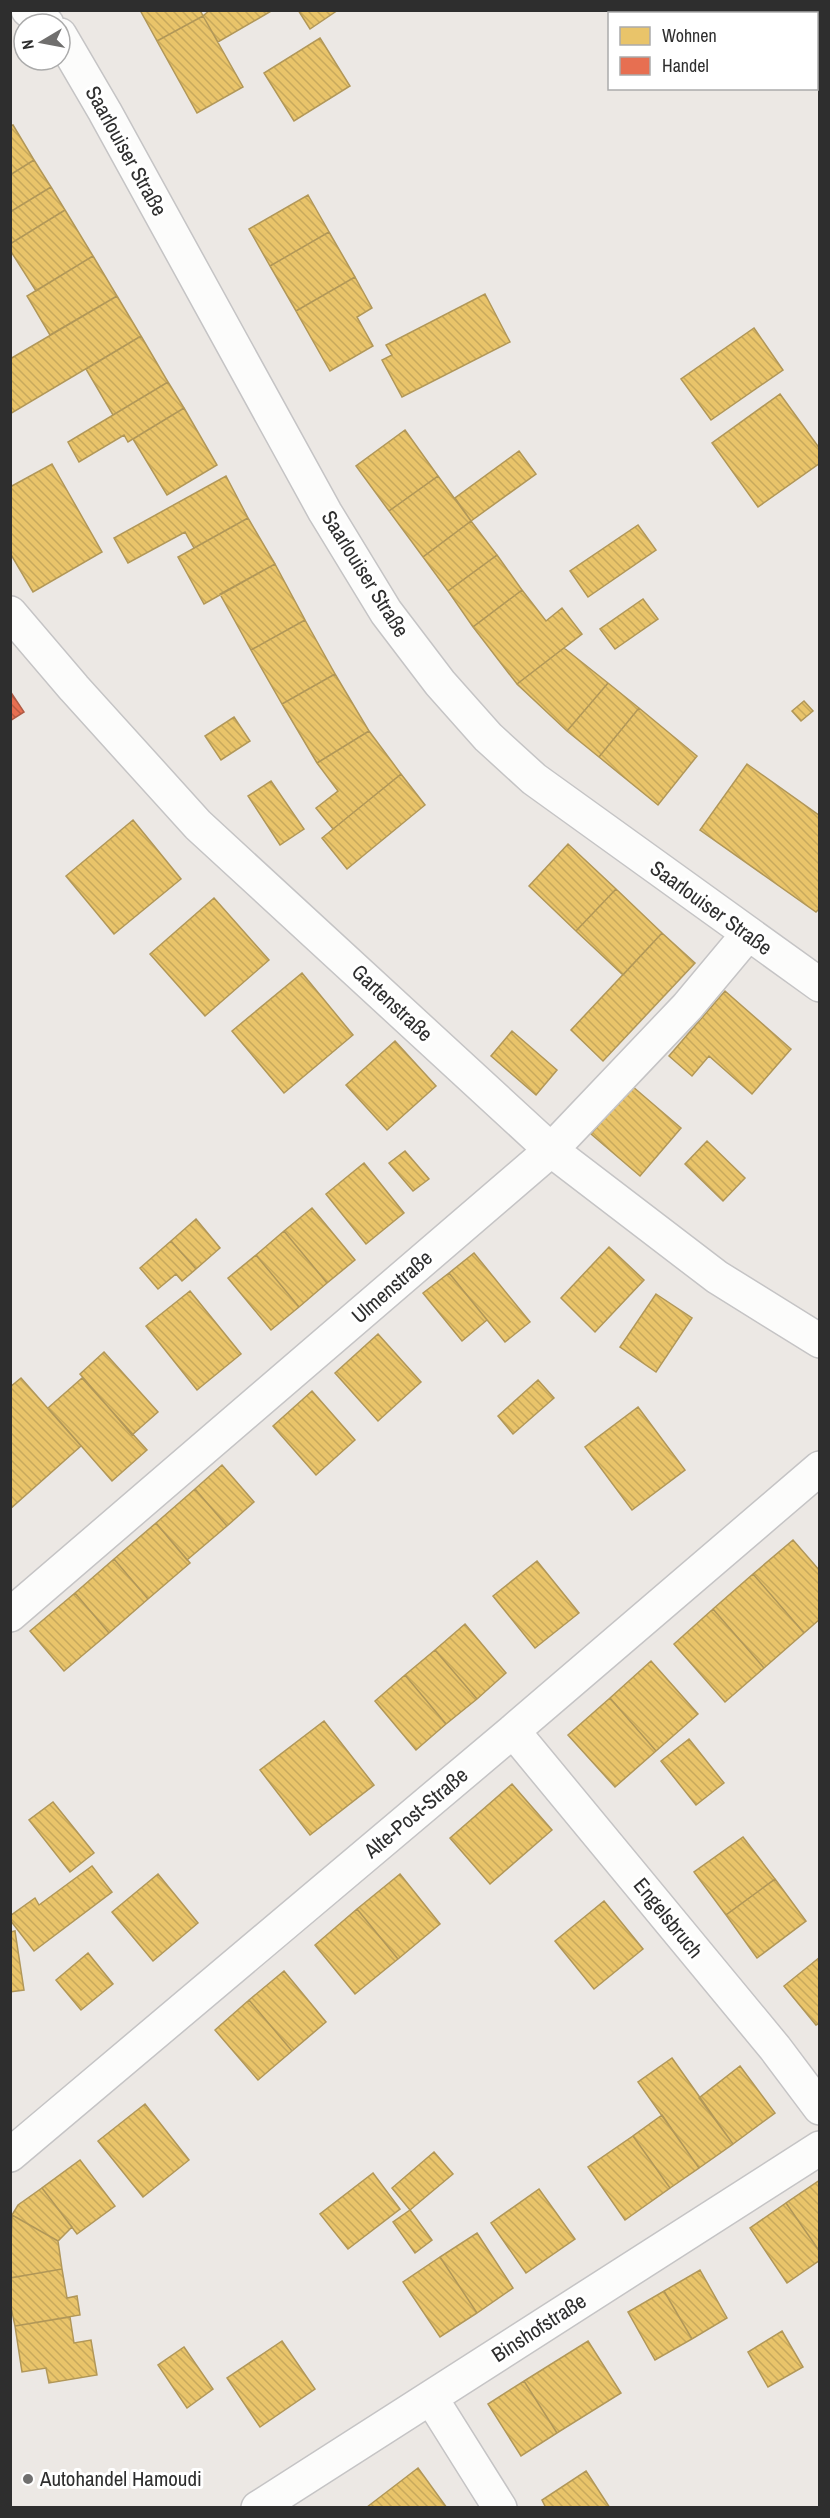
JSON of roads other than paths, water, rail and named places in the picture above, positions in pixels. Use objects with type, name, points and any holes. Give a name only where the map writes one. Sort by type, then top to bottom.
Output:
[{"type":"street","name":"Saarlouiser Straße","points":[[72,56],[325,512],[386,612],[426,666],[489,737],[534,779],[747,934],[816,976]]},
{"type":"street","name":"Gartenstraße","points":[[10,613],[74,688],[198,825],[551,1150],[717,1277],[819,1341]]},
{"type":"street","name":"Ulmenstraße","points":[[10,1615],[551,1150],[687,1007],[747,934]]},
{"type":"street","name":"Alte-Post-Straße","points":[[10,2155],[513,1731],[819,1468]]},
{"type":"street","name":"Engelsbruch","points":[[513,1731],[775,2048],[819,2108]]},
{"type":"street","name":"Binshofstraße","points":[[258,2508],[819,2148]]},
{"type":"street","points":[[431,2398],[500,2508]]},
{"type":"place","name":"Autohandel Hamoudi","points":[[28,2479]]}]
